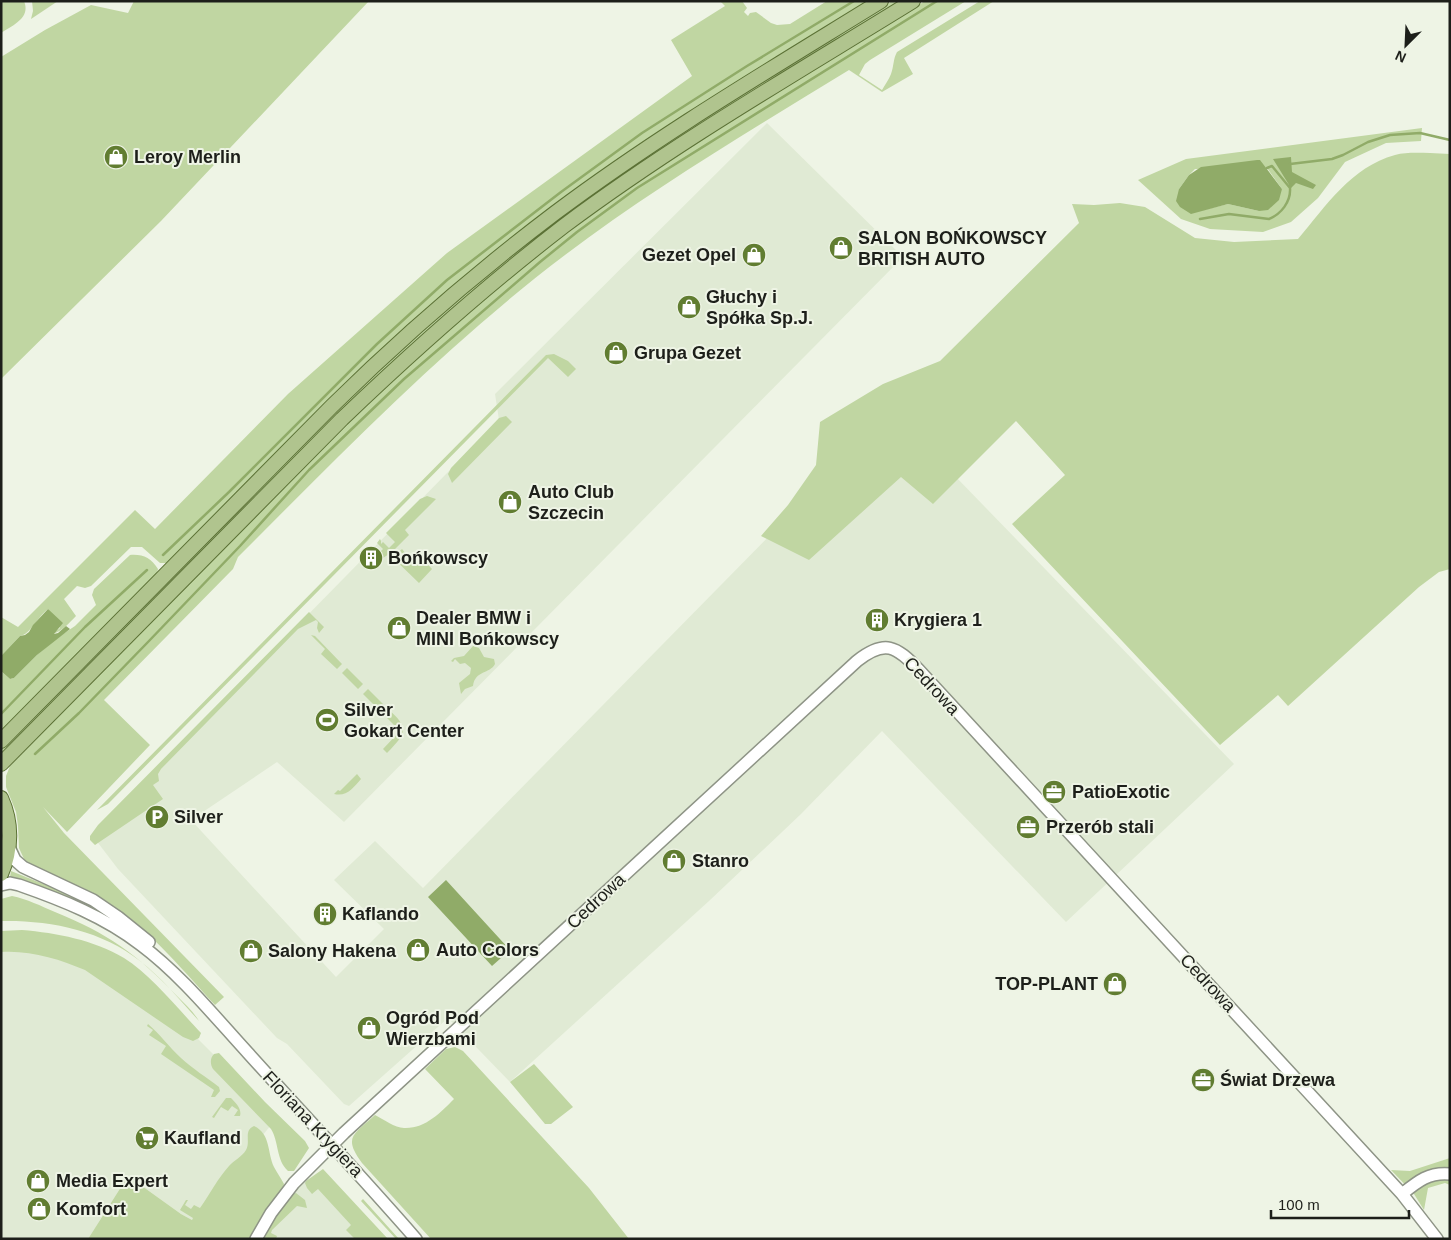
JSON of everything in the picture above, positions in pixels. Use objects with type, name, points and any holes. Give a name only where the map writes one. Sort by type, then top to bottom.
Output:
[{"type":"main road","points":[[1,741],[328,410],[372,367],[461,287],[555,213],[653,144],[882,1]]},
{"type":"main road","points":[[1,764],[342,419],[383,379],[472,300],[565,226],[662,158],[913,1]]},
{"type":"main road","points":[[1,798],[9,824],[9,847],[1,874]]},
{"type":"street","name":"Cedrowa","points":[[332,1145],[857,661],[872,650],[887,647],[894,648],[904,655],[919,670],[1402,1194],[1437,1239]]},
{"type":"street","name":"Floriana Krygiera","points":[[9,847],[15,860],[23,867],[83,894],[118,916],[154,947],[189,983],[209,1011]]},
{"type":"street","name":"Floriana Krygiera","points":[[1,885],[10,884],[24,887],[83,910],[120,930],[143,946],[209,1011],[416,1239]]},
{"type":"street","points":[[256,1239],[271,1213],[294,1183],[332,1145]]},
{"type":"street","points":[[1402,1194],[1426,1176],[1439,1173],[1450,1174]]},
{"type":"shaded area","points":[[1,1],[24,1],[26,7],[20,20],[1,33]]},
{"type":"shaded area","points":[[32,1],[58,1],[31,19],[33,11]]},
{"type":"shaded area","points":[[134,1],[369,1],[161,221],[1,379],[1,57],[91,5],[128,13]]},
{"type":"shaded area","points":[[722,1],[742,1],[747,8],[744,12],[748,16],[750,13],[756,12],[777,25],[790,24],[827,1],[868,1],[620,159],[524,228],[437,299],[397,335],[319,410],[168,563],[160,563],[142,547],[131,547],[91,586],[85,588],[77,586],[64,599],[76,616],[66,626],[52,634],[60,628],[48,609],[31,629],[20,636],[1,656],[1,617],[18,627],[135,510],[155,529],[288,394],[447,253],[692,76],[671,40],[725,6]]},
{"type":"shaded area","points":[[892,1],[903,1],[522,252],[1,757],[1,748],[334,411],[447,307],[557,219],[645,156]]},
{"type":"shaded area","points":[[925,1],[966,1],[870,60],[865,64],[859,75],[882,90],[891,74],[897,52],[980,1],[994,1],[904,58],[913,74],[882,92],[849,70],[669,182],[565,255],[478,325],[396,400],[238,557],[233,569],[104,700],[150,745],[67,832],[43,807],[64,833],[224,997],[215,1005],[146,932],[115,907],[90,891],[28,864],[19,848],[16,812],[6,787],[6,776],[10,766],[347,423],[458,319],[537,255],[627,189],[699,141]]},
{"type":"shaded area","points":[[767,123],[903,257],[344,822],[277,762],[191,820],[336,977],[384,929],[334,880],[375,841],[423,888],[892,411],[1234,764],[1066,922],[882,731],[801,814],[709,901],[510,1082],[448,1018],[349,1106],[344,1104],[287,1044],[277,1038],[118,869],[92,835],[499,420],[495,394]]},
{"type":"shaded area","points":[[1422,128],[1421,141],[1386,143],[1345,162],[1318,198],[1291,222],[1263,232],[1210,229],[1181,219],[1138,180],[1186,159]],"holes":[[[1267,168],[1282,189],[1259,211],[1228,204],[1191,213],[1179,189],[1195,169]]]},
{"type":"shaded area","points":[[1450,154],[1450,569],[1439,572],[1419,587],[1288,706],[1278,695],[1220,745],[1012,524],[1065,475],[1016,421],[933,504],[901,477],[809,560],[761,536],[788,505],[816,465],[820,422],[883,384],[940,361],[1079,223],[1072,204],[1120,203],[1145,207],[1195,238],[1234,242],[1298,239],[1340,189],[1365,169],[1395,155]]},
{"type":"shaded area","points":[[1291,157],[1292,172],[1316,185],[1313,189],[1296,183],[1291,188],[1273,159]]},
{"type":"shaded area","points":[[1260,160],[1282,189],[1279,200],[1268,210],[1259,211],[1228,204],[1191,214],[1180,207],[1176,201],[1179,189],[1189,175],[1201,167]]},
{"type":"shaded area","points":[[554,354],[568,361],[576,369],[568,377],[548,358],[108,804],[97,810],[546,355]]},
{"type":"shaded area","points":[[506,416],[512,422],[452,483],[448,474],[451,468],[499,418]]},
{"type":"shaded area","points":[[427,496],[436,499],[405,530],[409,535],[394,550],[401,556],[403,554],[400,551],[402,549],[406,554],[404,556],[413,564],[421,557],[432,569],[419,583],[389,554],[383,558],[378,554],[383,549],[377,543],[380,539],[381,544],[383,542],[389,548],[395,542],[386,533],[420,499]]},
{"type":"shaded area","points":[[130,555],[139,555],[149,559],[158,569],[157,574],[1,731],[1,671],[10,679],[14,678],[54,640],[75,626],[96,605],[92,595],[94,589]]},
{"type":"shaded area","points":[[48,609],[63,623],[54,634],[66,626],[70,629],[37,655],[14,678],[10,679],[1,671],[1,656],[20,636],[29,632]]},
{"type":"shaded area","points":[[309,612],[324,627],[319,633],[316,620],[298,629],[161,769],[158,774],[159,781],[153,785],[163,799],[95,845],[90,840],[90,836],[98,825]]},
{"type":"shaded area","points":[[311,635],[315,636],[342,664],[337,669],[321,654],[325,649]]},
{"type":"shaded area","points":[[473,646],[479,648],[484,657],[494,659],[495,664],[477,677],[473,686],[465,689],[461,694],[459,683],[470,674],[471,668],[465,663],[460,664],[455,659],[453,662],[451,661],[454,658],[464,656]]},
{"type":"shaded area","points":[[347,668],[363,684],[358,689],[342,673]]},
{"type":"shaded area","points":[[368,689],[384,705],[379,710],[363,694]]},
{"type":"shaded area","points":[[389,710],[400,722],[403,731],[398,741],[387,753],[383,749],[400,731],[384,715]]},
{"type":"shaded area","points":[[357,774],[361,779],[352,788],[343,794],[334,794],[338,790],[340,791]]},
{"type":"shaded area","points":[[11,871],[78,898],[112,919],[10,877]]},
{"type":"shaded area","points":[[446,880],[510,950],[492,966],[428,897]]},
{"type":"shaded area","points":[[12,896],[34,903],[90,928],[120,946],[140,961],[125,950],[92,934],[37,922],[1,921],[1,899]]},
{"type":"shaded area","points":[[22,930],[75,938],[100,946],[124,958],[164,993],[201,1033],[199,1038],[193,1041],[183,1037],[85,970],[44,956],[23,952],[1,952],[1,931]]},
{"type":"shaded area","points":[[1,949],[58,954],[174,1015],[277,1118],[192,1220],[128,1176],[88,1239],[1,1239]]},
{"type":"shaded area","points":[[178,997],[191,1010],[199,1021]]},
{"type":"shaded area","points":[[148,1024],[181,1058],[219,1087],[220,1091],[215,1097],[211,1097],[214,1090],[161,1054],[166,1046],[149,1035],[153,1030],[147,1026]]},
{"type":"shaded area","points":[[455,1047],[463,1051],[589,1188],[629,1239],[431,1239],[362,1163],[353,1147],[353,1137],[375,1115],[397,1127],[412,1128],[432,1119],[454,1099],[425,1069],[446,1049]]},
{"type":"shaded area","points":[[219,1053],[305,1141],[309,1148],[294,1171],[288,1171],[281,1162],[271,1129],[213,1069],[212,1057],[214,1054]]},
{"type":"shaded area","points":[[534,1064],[573,1107],[551,1124],[545,1124],[510,1082]]},
{"type":"shaded area","points":[[226,1098],[231,1098],[237,1104],[240,1116],[234,1116],[238,1110],[232,1106],[228,1111],[221,1107],[214,1118],[212,1117]]},
{"type":"shaded area","points":[[254,1126],[259,1129],[266,1139],[274,1167],[284,1184],[283,1189],[251,1239],[88,1239],[128,1176],[192,1220],[193,1218],[180,1210],[186,1200],[188,1200],[185,1205],[191,1209],[194,1205],[200,1208],[225,1171],[246,1150],[248,1133]]},
{"type":"shaded area","points":[[1450,1158],[1450,1185],[1445,1183],[1428,1188],[1424,1210],[1414,1194],[1391,1170],[1410,1171]]},
{"type":"shaded area","points":[[323,1169],[388,1239],[355,1239],[346,1230],[351,1225],[318,1189],[312,1194],[305,1183]]},
{"type":"shaded area","points":[[308,1179],[377,1239],[264,1239],[267,1230],[291,1196]]},
{"type":"shaded area","points":[[296,1193],[305,1200],[307,1208],[297,1206],[272,1230],[271,1233],[277,1236],[276,1239],[264,1239],[268,1231],[266,1230],[274,1216],[292,1194]]},
{"type":"shaded area","points":[[363,1199],[399,1239],[396,1239],[361,1201]]},
{"type":"waterway","points":[[163,555],[377,344],[447,280],[561,192],[642,133],[854,1]]},
{"type":"waterway","points":[[35,754],[79,713],[148,642],[240,546],[309,470],[404,379],[540,262],[637,188],[937,1]]},
{"type":"waterway","points":[[1290,164],[1332,159],[1368,142],[1390,135],[1420,133],[1450,140]]},
{"type":"waterway","points":[[1267,168],[1272,166],[1290,188],[1290,185]]},
{"type":"waterway","points":[[1200,219],[1229,214],[1269,219],[1277,214],[1287,203],[1290,188]]},
{"type":"waterway","points":[[1,714],[85,627],[147,570]]},
{"type":"place","name":"Leroy Merlin","points":[[116,157]]},
{"type":"place","name":"SALON BOŃKOWSCY BRITISH AUTO","points":[[841,248]]},
{"type":"place","name":"Gezet Opel","points":[[754,255]]},
{"type":"place","name":"Głuchy i Spółka Sp.J.","points":[[689,307]]},
{"type":"place","name":"Grupa Gezet","points":[[616,353]]},
{"type":"place","name":"Auto Club Szczecin","points":[[510,502]]},
{"type":"place","name":"Bońkowscy","points":[[371,558]]},
{"type":"place","name":"Krygiera 1","points":[[877,620]]},
{"type":"place","name":"Dealer BMW i MINI Bońkowscy","points":[[399,628]]},
{"type":"place","name":"Silver Gokart Center","points":[[327,720]]},
{"type":"place","name":"PatioExotic","points":[[1054,792]]},
{"type":"place","name":"Silver","points":[[157,817]]},
{"type":"place","name":"Przerób stali","points":[[1028,827]]},
{"type":"place","name":"Stanro","points":[[674,861]]},
{"type":"place","name":"Kaflando","points":[[325,914]]},
{"type":"place","name":"Auto Colors","points":[[418,950]]},
{"type":"place","name":"Salony Hakena","points":[[251,951]]},
{"type":"place","name":"TOP-PLANT","points":[[1115,984]]},
{"type":"place","name":"Ogród Pod Wierzbami","points":[[369,1028]]},
{"type":"place","name":"Świat Drzewa","points":[[1203,1080]]},
{"type":"place","name":"Kaufland","points":[[147,1138]]},
{"type":"place","name":"Media Expert","points":[[38,1181]]},
{"type":"place","name":"Komfort","points":[[39,1209]]}]
